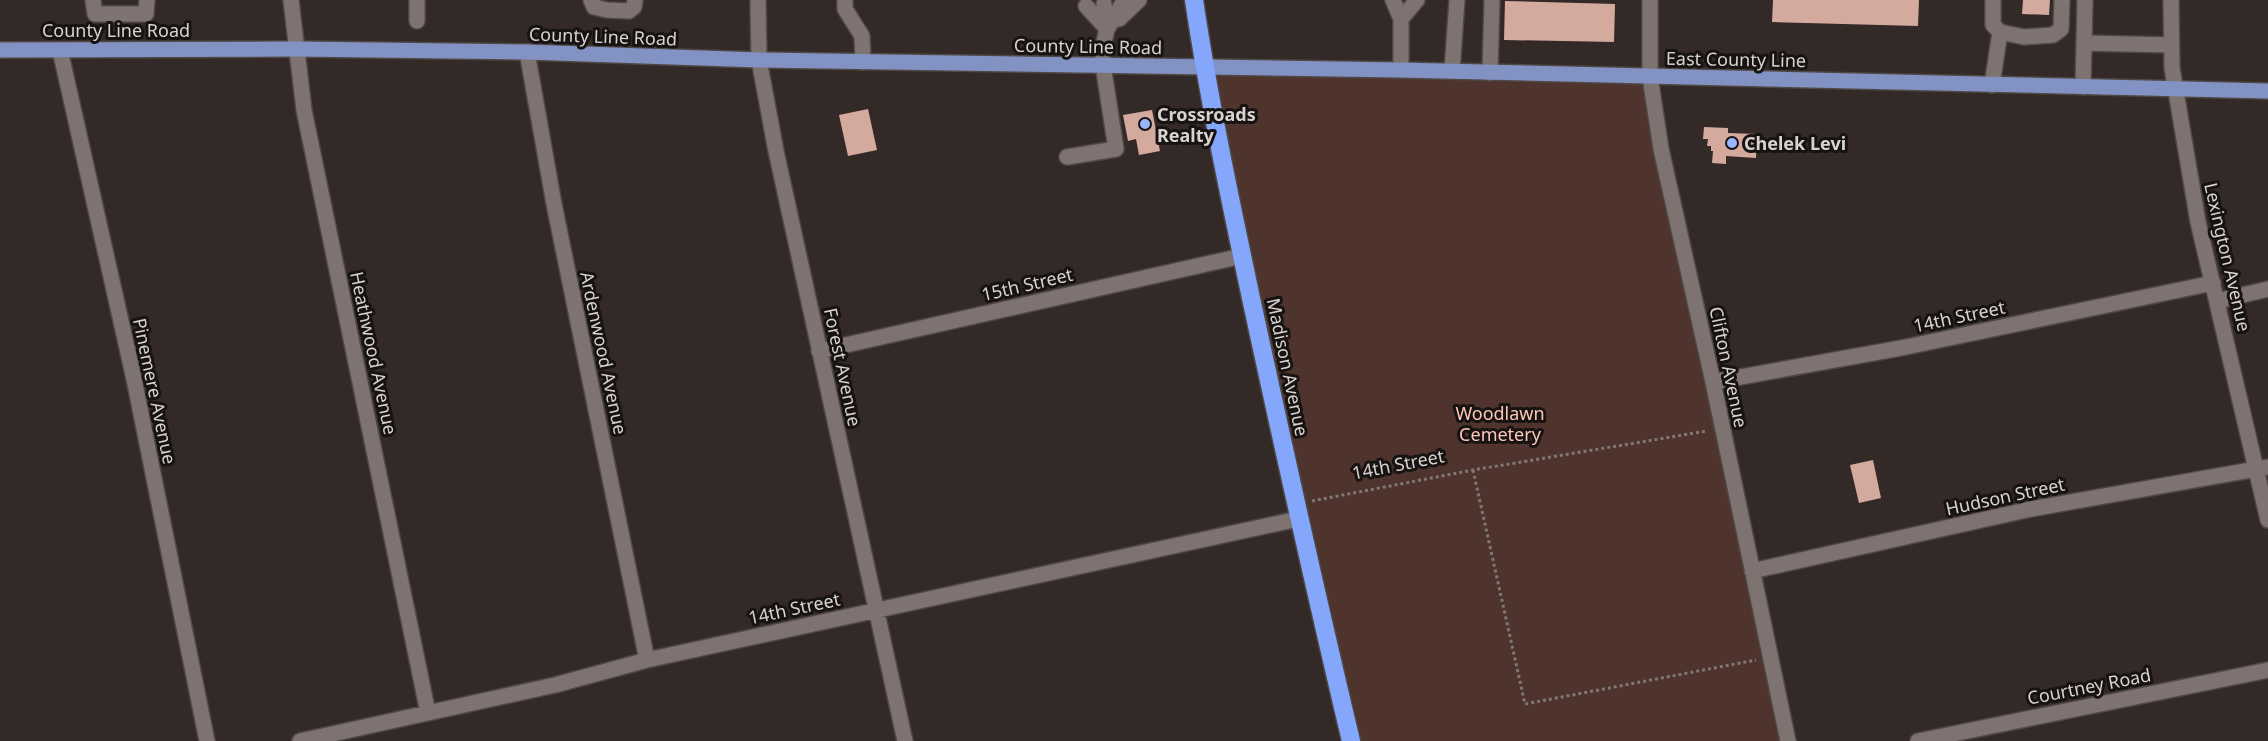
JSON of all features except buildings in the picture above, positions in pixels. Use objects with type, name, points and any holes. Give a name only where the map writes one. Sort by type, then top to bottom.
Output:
[{"type":"highway","name":"Madison Avenue","points":[[1194,0],[1204,67],[1242,256],[1297,512],[1351,741]]},
{"type":"main road","name":"County Line Road","points":[[0,50],[296,49],[527,52],[759,60],[1204,67]]},
{"type":"main road","name":"East County Line","points":[[1204,67],[2268,91]]},
{"type":"street","points":[[93,0],[95,14],[146,15],[147,0]]},
{"type":"street","name":"Heathwood Avenue","points":[[291,0],[304,110],[428,713]]},
{"type":"street","points":[[417,0],[417,21]]},
{"type":"street","points":[[591,0],[594,7],[629,11],[634,7],[635,0]]},
{"type":"street","name":"Forest Avenue","points":[[758,0],[759,60],[776,151],[905,741]]},
{"type":"street","points":[[845,0],[845,9],[862,36],[862,62]]},
{"type":"street","points":[[1393,0],[1401,19],[1401,70]]},
{"type":"street","points":[[1401,19],[1418,0]]},
{"type":"street","points":[[1452,71],[1457,0]]},
{"type":"street","points":[[1490,73],[1492,0]]},
{"type":"street","name":"Clifton Avenue","points":[[1650,0],[1650,76],[1661,149],[1713,382],[1788,741]]},
{"type":"street","points":[[1993,0],[1993,25],[2000,32],[2024,37],[2053,35],[2061,29],[2062,0]]},
{"type":"street","points":[[2083,87],[2085,0]]},
{"type":"street","name":"Lexington Avenue","points":[[2171,0],[2171,45],[2175,90],[2198,222],[2212,283],[2262,468],[2268,520]]},
{"type":"street","points":[[1107,29],[1131,1]]},
{"type":"street","points":[[1067,157],[1116,148],[1103,65],[1103,46],[1107,29],[1104,4]]},
{"type":"street","points":[[1086,6],[1107,29]]},
{"type":"street","points":[[1992,85],[2000,32]]},
{"type":"street","points":[[2084,43],[2171,45]]},
{"type":"street","name":"Pinemere Avenue","points":[[60,50],[134,379],[207,741]]},
{"type":"street","name":"Ardenwood Avenue","points":[[527,52],[554,204],[647,660]]},
{"type":"street","name":"15th Street","points":[[819,351],[1242,256]]},
{"type":"street","name":"14th Street","points":[[1713,382],[1901,348],[2212,283]]},
{"type":"street","points":[[2217,301],[2268,289]]},
{"type":"street","name":"Hudson Street","points":[[1752,571],[2031,509],[2262,468]]},
{"type":"street","name":"14th Street","points":[[300,741],[555,685],[647,660],[876,611],[1297,512]]},
{"type":"street","name":"Courtney Road","points":[[1918,741],[2268,670]]},
{"type":"path","name":"14th Street","points":[[1297,512],[1473,470],[1722,429]]},
{"type":"path","points":[[1473,470],[1525,704],[1770,657]]},
{"type":"green space","name":"Woodlawn Cemetery","points":[[1204,67],[1650,77],[1788,741],[1351,741]]},
{"type":"place","name":"Crossroads Realty","points":[[1145,124]]},
{"type":"place","name":"Chelek Levi","points":[[1732,143]]}]
